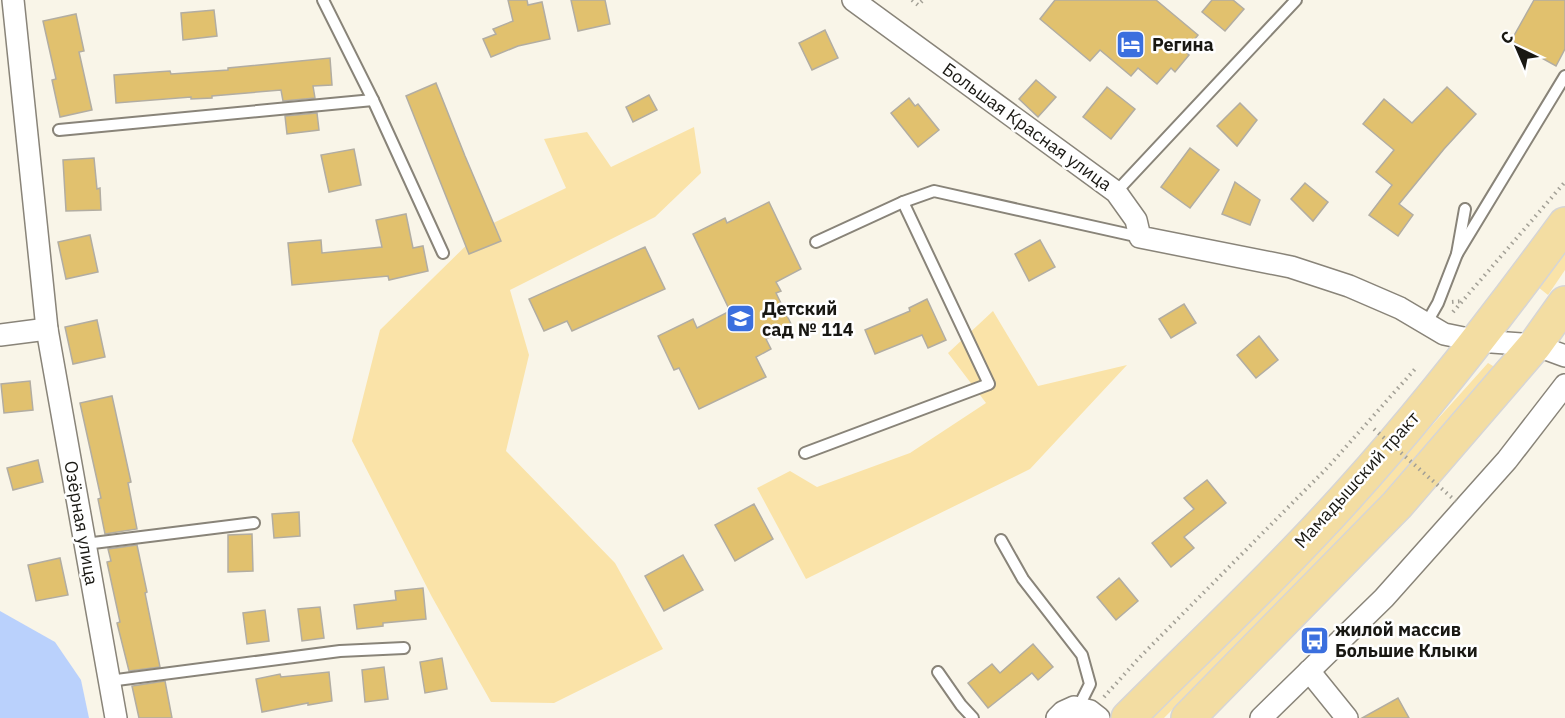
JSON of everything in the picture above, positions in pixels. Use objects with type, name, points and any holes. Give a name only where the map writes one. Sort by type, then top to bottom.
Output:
[{"type":"main road","name":"Мамадышский тракт","points":[[1110,711],[1299,547],[1349,493],[1478,341],[1565,224]]},
{"type":"main road","points":[[1188,718],[1550,350],[1565,303]]},
{"type":"street","name":"Озёрная улица","points":[[13,0],[47,329],[116,718]]},
{"type":"street","name":"Большая Красная улица","points":[[853,0],[1116,192],[1136,220],[1140,237]]},
{"type":"street","points":[[1140,237],[1291,267],[1349,286],[1400,308],[1444,334],[1478,341],[1550,350]]},
{"type":"street","points":[[0,335],[47,329]]},
{"type":"street","points":[[1261,718],[1400,580],[1508,460],[1565,385]]},
{"type":"street","points":[[1309,671],[1347,718]]},
{"type":"street","points":[[1057,718],[1074,707],[1090,711],[1110,711]]},
{"type":"lane","points":[[323,0],[373,100],[443,253]]},
{"type":"lane","points":[[1116,192],[1296,0]]},
{"type":"lane","points":[[1426,324],[1438,303],[1457,254],[1565,76]]},
{"type":"lane","points":[[59,130],[373,100]]},
{"type":"lane","points":[[816,242],[903,202],[934,191],[1140,237]]},
{"type":"lane","points":[[805,453],[989,384],[903,202]]},
{"type":"lane","points":[[1457,254],[1465,209]]},
{"type":"lane","points":[[85,544],[254,523]]},
{"type":"lane","points":[[1001,540],[1023,579],[1082,655],[1090,684],[1078,708]]},
{"type":"lane","points":[[110,681],[340,651],[404,648]]},
{"type":"lane","points":[[938,672],[973,718]]},
{"type":"path","points":[[912,0],[918,5],[923,0]]},
{"type":"path","points":[[1453,312],[1565,182]]},
{"type":"path","points":[[1110,711],[1139,658],[1328,467],[1415,369]]},
{"type":"path","points":[[1374,429],[1459,504]]},
{"type":"path","points":[[1328,467],[1336,472]]},
{"type":"shaded area","points":[[694,127],[701,173],[655,217],[510,290],[529,355],[506,451],[615,563],[663,649],[554,703],[491,702],[432,597],[352,441],[380,330],[485,227],[566,188],[544,139],[587,132],[611,167]]},
{"type":"shaded area","points":[[1565,249],[1565,270],[1548,295],[1538,287]]},
{"type":"shaded area","points":[[993,311],[1038,386],[1127,365],[1030,469],[806,579],[757,488],[790,471],[817,487],[910,453],[986,403],[948,353]]},
{"type":"shaded area","points":[[1488,363],[1498,369],[1382,498],[1164,718],[1148,718],[1374,490]]},
{"type":"water","points":[[0,611],[55,642],[81,680],[89,718],[0,718]]},
{"type":"building","points":[[508,0],[527,0],[528,5],[542,2],[550,39],[518,46],[491,57],[483,39],[496,34],[493,29],[513,21]]},
{"type":"building","points":[[571,0],[605,0],[610,24],[578,31]]},
{"type":"building","name":"Регина","points":[[1055,0],[1156,0],[1198,35],[1185,51],[1189,55],[1175,72],[1171,68],[1157,84],[1138,68],[1131,76],[1100,50],[1090,61],[1040,19]]},
{"type":"building","points":[[1212,0],[1233,0],[1244,9],[1225,31],[1202,12]]},
{"type":"building","points":[[1534,0],[1565,0],[1565,49],[1556,66],[1511,41]]},
{"type":"building","points":[[214,10],[217,36],[183,40],[181,13]]},
{"type":"building","points":[[76,14],[84,51],[79,52],[92,110],[60,117],[52,80],[56,79],[43,21]]},
{"type":"building","points":[[825,30],[838,58],[812,70],[799,43]]},
{"type":"building","points":[[330,58],[332,85],[313,86],[315,98],[283,101],[281,90],[212,96],[212,98],[191,99],[191,97],[116,103],[114,75],[228,70],[228,68]]},
{"type":"building","points":[[1036,80],[1056,97],[1038,117],[1019,99]]},
{"type":"building","points":[[436,83],[501,241],[469,254],[406,96]]},
{"type":"building","points":[[1107,87],[1135,109],[1111,139],[1083,117]]},
{"type":"building","points":[[1447,87],[1476,114],[1399,204],[1413,215],[1398,236],[1369,215],[1392,185],[1376,172],[1394,150],[1363,124],[1384,99],[1412,123]]},
{"type":"building","points":[[649,95],[657,110],[633,122],[626,107]]},
{"type":"building","points":[[909,98],[915,106],[918,104],[939,130],[918,147],[891,113]]},
{"type":"building","points":[[1240,103],[1257,120],[1237,146],[1217,126]]},
{"type":"building","points":[[317,113],[319,130],[287,134],[285,116]]},
{"type":"building","points":[[1190,148],[1219,170],[1190,208],[1161,187]]},
{"type":"building","points":[[354,149],[361,185],[329,192],[321,155]]},
{"type":"building","points":[[94,158],[97,189],[100,188],[101,210],[66,211],[63,160]]},
{"type":"building","points":[[1235,182],[1260,200],[1250,225],[1222,214]]},
{"type":"building","points":[[1305,183],[1328,202],[1313,221],[1291,199]]},
{"type":"building","points":[[769,202],[801,269],[776,282],[781,291],[776,293],[792,326],[766,339],[771,349],[756,357],[766,377],[699,409],[679,368],[674,370],[658,336],[693,319],[697,328],[730,311],[693,234],[725,218],[727,223]]},
{"type":"building","points":[[406,214],[413,248],[423,246],[428,271],[389,280],[388,276],[292,285],[288,243],[321,240],[322,253],[382,247],[376,220]]},
{"type":"building","points":[[90,235],[98,272],[66,279],[58,242]]},
{"type":"building","points":[[1040,240],[1055,267],[1029,281],[1015,254]]},
{"type":"building","points":[[645,247],[665,289],[572,331],[567,321],[544,331],[529,299]]},
{"type":"building","points":[[927,299],[946,340],[928,348],[922,335],[875,354],[865,330],[910,311],[909,308]]},
{"type":"building","points":[[1184,304],[1196,323],[1171,338],[1159,319]]},
{"type":"building","points":[[97,320],[105,357],[73,364],[65,327]]},
{"type":"building","points":[[1259,336],[1278,360],[1256,378],[1237,355]]},
{"type":"building","points":[[30,381],[33,410],[4,413],[1,384]]},
{"type":"building","points":[[112,396],[131,482],[128,483],[137,529],[105,534],[98,499],[101,498],[80,403]]},
{"type":"building","points":[[38,460],[43,482],[13,490],[7,468]]},
{"type":"building","points":[[1207,480],[1226,503],[1184,537],[1194,548],[1171,567],[1152,543],[1194,509],[1184,498]]},
{"type":"building","points":[[754,504],[773,539],[735,561],[715,525]]},
{"type":"building","points":[[299,512],[300,536],[274,538],[272,514]]},
{"type":"building","points":[[252,534],[253,571],[228,572],[228,535]]},
{"type":"building","points":[[137,545],[160,667],[129,671],[117,623],[120,622],[107,562],[111,561],[108,549]]},
{"type":"building","points":[[683,555],[703,590],[664,611],[645,576]]},
{"type":"building","points":[[60,558],[68,595],[36,601],[28,565]]},
{"type":"building","points":[[1119,578],[1138,601],[1116,620],[1097,597]]},
{"type":"building","points":[[423,588],[426,619],[383,623],[383,626],[357,629],[354,605],[396,600],[395,591]]},
{"type":"building","points":[[320,607],[324,638],[302,641],[298,609]]},
{"type":"building","points":[[265,610],[269,641],[247,644],[243,613]]},
{"type":"building","points":[[1033,644],[1053,667],[1038,680],[1032,673],[988,708],[968,683],[992,664],[1000,673]]},
{"type":"building","points":[[442,658],[447,689],[425,693],[420,662]]},
{"type":"building","points":[[384,667],[388,699],[365,702],[362,670]]},
{"type":"building","points":[[329,672],[332,701],[262,712],[256,679],[280,674],[281,677]]},
{"type":"building","points":[[165,681],[172,718],[139,718],[132,686]]},
{"type":"building","points":[[1398,698],[1409,718],[1362,718]]},
{"type":"place","name":"Регина","points":[[1131,45]]},
{"type":"place","name":"Детский сад № 114","points":[[741,319]]},
{"type":"place","name":"жилой массив Большие Клыки","points":[[1314,640]]}]
